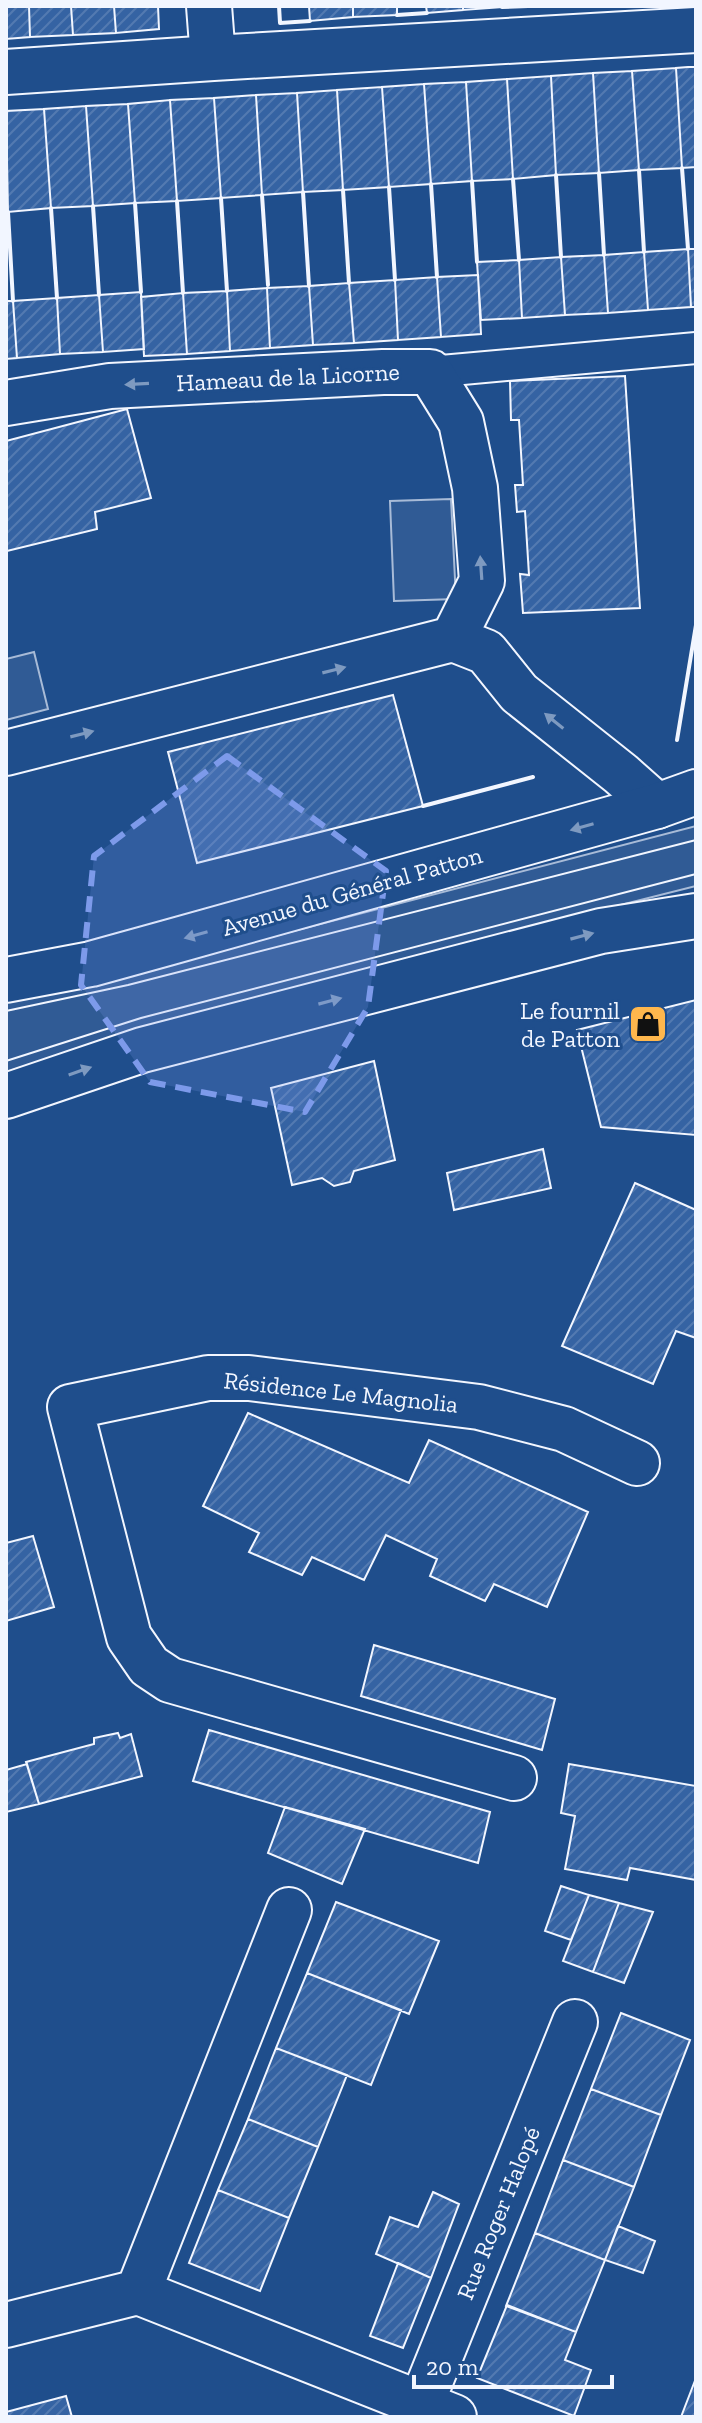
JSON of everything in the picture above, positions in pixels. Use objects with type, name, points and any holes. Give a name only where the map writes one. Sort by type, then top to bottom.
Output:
[{"type":"street","points":[[209,6],[213,58]]},
{"type":"street","points":[[6,72],[696,30]]},
{"type":"street","name":"Hameau de la Licorne","points":[[6,403],[110,386],[430,372],[461,422],[476,503],[482,581],[453,639]]},
{"type":"street","points":[[6,753],[453,639],[486,652],[519,693],[621,774],[676,799]]},
{"type":"street","name":"Avenue du Général Patton","points":[[6,980],[91,964],[676,799]]},
{"type":"street","points":[[6,1096],[187,1038],[601,931],[696,916]]},
{"type":"street","name":"Résidence Le Magnolia","points":[[514,1778],[170,1680],[149,1666],[129,1637],[70,1407],[208,1378],[249,1378],[479,1407],[564,1429],[637,1463]]},
{"type":"street","points":[[6,2325],[138,2292],[289,1910]]},
{"type":"street","name":"Rue Roger Halopé","points":[[138,2292],[437,2410],[575,2022]]},
{"type":"lane","points":[[430,372],[696,348]]},
{"type":"highlighted area","points":[[227,756],[386,871],[368,1007],[305,1112],[150,1082],[81,985],[94,856]]},
{"type":"shaded area","points":[[451,499],[456,599],[394,601],[390,501]]},
{"type":"shaded area","points":[[34,652],[48,709],[6,720],[6,659]]},
{"type":"shaded area","points":[[696,826],[696,886],[573,917],[6,1074],[6,996],[263,939]]},
{"type":"building","points":[[6,6],[29,6],[30,37],[6,39]]},
{"type":"building","points":[[29,6],[71,6],[73,35],[30,37]]},
{"type":"building","points":[[71,6],[114,6],[116,33],[73,35]]},
{"type":"building","points":[[114,6],[158,6],[159,29],[116,33]]},
{"type":"building","points":[[309,6],[353,6],[353,17],[310,21]]},
{"type":"building","points":[[353,6],[397,6],[397,15],[353,17]]},
{"type":"building","points":[[426,6],[463,6],[463,10],[427,13]]},
{"type":"building","points":[[463,6],[502,6],[502,7],[463,10]]},
{"type":"building","points":[[696,67],[696,167],[682,168],[676,68]]},
{"type":"building","points":[[676,68],[682,168],[639,170],[632,71]]},
{"type":"building","points":[[632,71],[639,170],[599,173],[593,73]]},
{"type":"building","points":[[593,73],[599,173],[556,175],[551,76]]},
{"type":"building","points":[[551,76],[556,175],[513,179],[507,79]]},
{"type":"building","points":[[507,79],[513,179],[472,181],[466,82]]},
{"type":"building","points":[[466,82],[472,181],[431,184],[424,84]]},
{"type":"building","points":[[424,84],[431,184],[389,187],[382,87]]},
{"type":"building","points":[[382,87],[389,187],[343,190],[337,90]]},
{"type":"building","points":[[337,90],[343,190],[303,192],[297,93]]},
{"type":"building","points":[[297,93],[303,192],[262,195],[256,95]]},
{"type":"building","points":[[256,95],[262,195],[221,198],[214,98]]},
{"type":"building","points":[[214,98],[221,198],[177,201],[170,100]]},
{"type":"building","points":[[170,100],[177,201],[135,203],[128,104]]},
{"type":"building","points":[[128,104],[135,203],[93,206],[86,106]]},
{"type":"building","points":[[86,106],[93,206],[51,208],[44,109]]},
{"type":"building","points":[[44,109],[51,208],[8,212],[6,111]]},
{"type":"building","points":[[688,249],[696,249],[696,307],[691,307]]},
{"type":"building","points":[[688,249],[691,307],[648,310],[644,252]]},
{"type":"building","points":[[644,252],[648,310],[608,313],[604,255]]},
{"type":"building","points":[[604,255],[608,313],[565,315],[561,257]]},
{"type":"building","points":[[561,257],[565,315],[522,318],[519,260]]},
{"type":"building","points":[[519,260],[522,318],[481,320],[477,262]]},
{"type":"building","points":[[478,275],[481,334],[441,337],[437,277]]},
{"type":"building","points":[[437,277],[441,337],[398,340],[395,280]]},
{"type":"building","points":[[395,280],[398,340],[354,343],[349,283]]},
{"type":"building","points":[[349,283],[354,343],[313,345],[309,286]]},
{"type":"building","points":[[309,286],[313,345],[270,348],[267,288]]},
{"type":"building","points":[[267,288],[270,348],[230,351],[227,291]]},
{"type":"building","points":[[227,291],[230,351],[187,354],[183,293]]},
{"type":"building","points":[[141,292],[144,349],[103,352],[99,295]]},
{"type":"building","points":[[183,293],[187,354],[144,356],[141,297]]},
{"type":"building","points":[[99,295],[103,352],[60,354],[57,298]]},
{"type":"building","points":[[57,298],[60,354],[17,358],[13,301]]},
{"type":"building","points":[[6,301],[13,301],[17,358],[6,359]]},
{"type":"building","points":[[625,376],[640,608],[523,613],[520,574],[529,575],[525,511],[517,512],[515,485],[523,485],[519,420],[511,420],[510,381]]},
{"type":"building","points":[[127,409],[151,498],[95,512],[97,529],[7,551],[6,441]]},
{"type":"building","points":[[393,695],[423,806],[197,863],[168,752]]},
{"type":"building","points":[[696,1000],[696,1135],[601,1127],[577,1030]]},
{"type":"building","points":[[374,1061],[395,1160],[354,1171],[350,1182],[334,1186],[322,1178],[292,1185],[271,1088]]},
{"type":"building","points":[[543,1149],[551,1188],[454,1210],[447,1173]]},
{"type":"building","points":[[635,1183],[696,1210],[696,1338],[676,1331],[653,1384],[562,1346]]},
{"type":"building","points":[[248,1413],[409,1483],[429,1440],[588,1512],[547,1607],[494,1584],[485,1601],[430,1576],[437,1559],[386,1535],[364,1580],[312,1557],[302,1575],[249,1552],[259,1533],[203,1506]]},
{"type":"building","points":[[33,1536],[54,1607],[6,1621],[6,1543]]},
{"type":"building","points":[[374,1645],[555,1699],[542,1750],[361,1696]]},
{"type":"building","points":[[209,1730],[490,1812],[478,1863],[193,1781]]},
{"type":"building","points":[[118,1733],[120,1738],[131,1734],[142,1776],[39,1804],[26,1762],[94,1744],[94,1738]]},
{"type":"building","points":[[27,1764],[39,1804],[6,1812],[6,1770]]},
{"type":"building","points":[[569,1764],[696,1786],[696,1880],[630,1868],[627,1880],[565,1869],[575,1816],[561,1813]]},
{"type":"building","points":[[285,1807],[365,1829],[342,1884],[268,1853]]},
{"type":"building","points":[[561,1886],[589,1895],[571,1940],[545,1931]]},
{"type":"building","points":[[589,1895],[619,1903],[593,1972],[563,1961]]},
{"type":"building","points":[[336,1902],[439,1941],[409,2014],[307,1973]]},
{"type":"building","points":[[619,1903],[653,1912],[624,1983],[593,1972]]},
{"type":"building","points":[[307,1973],[401,2010],[371,2085],[276,2048]]},
{"type":"building","points":[[621,2013],[690,2040],[661,2115],[591,2089]]},
{"type":"building","points":[[276,2048],[347,2075],[318,2147],[248,2119]]},
{"type":"building","points":[[591,2089],[661,2115],[634,2187],[563,2160]]},
{"type":"building","points":[[248,2119],[318,2147],[289,2218],[218,2190]]},
{"type":"building","points":[[563,2160],[634,2187],[605,2260],[535,2233]]},
{"type":"building","points":[[218,2190],[289,2218],[260,2291],[189,2263]]},
{"type":"building","points":[[433,2192],[459,2204],[431,2278],[376,2254],[390,2217],[418,2227]]},
{"type":"building","points":[[618,2226],[655,2241],[643,2273],[605,2260]]},
{"type":"building","points":[[535,2233],[605,2260],[576,2332],[506,2306]]},
{"type":"building","points":[[398,2263],[431,2278],[403,2348],[370,2336]]},
{"type":"building","points":[[507,2305],[576,2332],[565,2360],[591,2370],[574,2416],[477,2378]]},
{"type":"building","points":[[696,2378],[696,2417],[681,2417]]},
{"type":"building","points":[[66,2396],[72,2417],[6,2417],[6,2412]]},
{"type":"tram line","points":[[6,1011],[128,985],[696,840]]},
{"type":"tram line","points":[[6,1061],[141,1018],[696,874]]},
{"type":"wall","points":[[279,6],[280,23],[310,21]]},
{"type":"wall","points":[[502,7],[528,6]]},
{"type":"wall","points":[[397,15],[427,13]]},
{"type":"wall","points":[[682,168],[688,249]]},
{"type":"wall","points":[[639,170],[644,252]]},
{"type":"wall","points":[[599,173],[604,255]]},
{"type":"wall","points":[[556,175],[561,257]]},
{"type":"wall","points":[[513,179],[519,260]]},
{"type":"wall","points":[[472,181],[477,262]]},
{"type":"wall","points":[[431,184],[437,277]]},
{"type":"wall","points":[[389,187],[395,280]]},
{"type":"wall","points":[[343,190],[349,283]]},
{"type":"wall","points":[[303,192],[309,286]]},
{"type":"wall","points":[[262,195],[268,285]]},
{"type":"wall","points":[[221,198],[227,291]]},
{"type":"wall","points":[[177,201],[183,293]]},
{"type":"wall","points":[[135,203],[141,292]]},
{"type":"wall","points":[[93,206],[99,295]]},
{"type":"wall","points":[[51,208],[57,298]]},
{"type":"wall","points":[[8,212],[13,301]]},
{"type":"wall","points":[[677,740],[696,625]]},
{"type":"wall","points":[[423,806],[533,777]]},
{"type":"place","name":"Le fournil de Patton","points":[[648,1024]]}]
